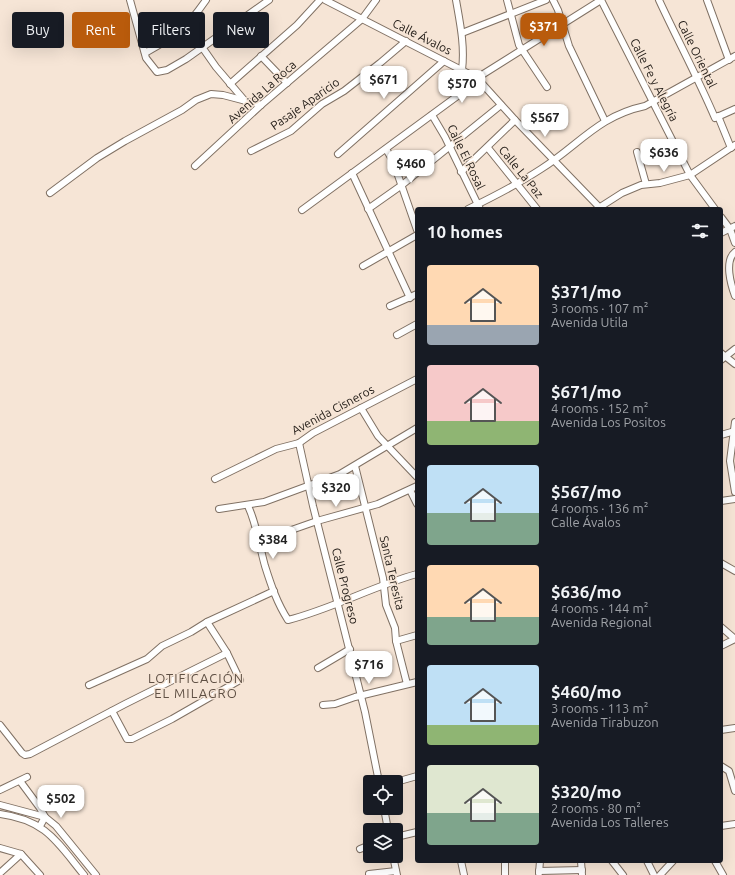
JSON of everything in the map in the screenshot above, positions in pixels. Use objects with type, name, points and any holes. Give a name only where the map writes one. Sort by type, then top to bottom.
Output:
[{"type":"street","points":[[130,0],[146,58],[157,72],[167,70],[201,48]]},
{"type":"street","points":[[145,53],[174,38],[194,17],[206,0]]},
{"type":"street","points":[[205,45],[269,0]]},
{"type":"street","points":[[230,84],[297,25],[320,0]]},
{"type":"street","name":"Calle Ávalos","points":[[325,0],[477,78],[598,207]]},
{"type":"street","name":"Avenida La Roca","points":[[195,166],[262,105],[362,19],[376,0]]},
{"type":"street","points":[[456,0],[462,33],[464,57],[462,70]]},
{"type":"street","points":[[507,0],[519,45],[547,87]]},
{"type":"street","points":[[462,33],[546,0]]},
{"type":"street","points":[[553,0],[569,46],[606,121]]},
{"type":"street","points":[[302,210],[471,86],[477,78],[601,0]]},
{"type":"street","name":"Calle Fe y Alegría","points":[[601,0],[690,175],[714,207]]},
{"type":"street","name":"Calle Oriental","points":[[659,0],[716,117],[733,147]]},
{"type":"street","points":[[479,207],[542,169],[597,125],[631,109],[645,106],[732,58],[707,0]]},
{"type":"street","name":"Pasaje Aparicio","points":[[251,151],[291,131],[322,104],[344,91],[406,41]]},
{"type":"street","points":[[203,48],[216,67],[245,102]]},
{"type":"street","points":[[261,56],[287,83]]},
{"type":"street","points":[[338,154],[444,61]]},
{"type":"street","points":[[50,193],[98,158],[182,110],[196,100],[211,94],[223,95],[245,102],[262,105]]},
{"type":"street","points":[[368,209],[402,185],[501,105]]},
{"type":"street","points":[[716,117],[735,109]]},
{"type":"street","name":"Calle El Rosal","points":[[432,115],[479,207]]},
{"type":"street","points":[[461,172],[488,148],[515,120]]},
{"type":"street","points":[[601,207],[622,193],[646,184],[660,183],[690,175],[733,147]]},
{"type":"street","name":"Calle La Paz","points":[[488,148],[534,207]]},
{"type":"street","points":[[386,149],[393,161],[415,224]]},
{"type":"street","points":[[637,152],[646,184]]},
{"type":"street","points":[[352,173],[387,252],[410,298]]},
{"type":"street","points":[[723,219],[732,228],[735,243]]},
{"type":"street","points":[[363,266],[415,236]]},
{"type":"street","points":[[735,252],[730,259],[729,268],[735,296]]},
{"type":"street","points":[[390,306],[415,295]]},
{"type":"street","points":[[397,335],[415,325]]},
{"type":"street","points":[[723,356],[735,349]]},
{"type":"street","points":[[723,358],[735,364]]},
{"type":"street","name":"Avenida Cisneros","points":[[215,478],[276,449],[299,442],[313,433],[415,380]]},
{"type":"street","points":[[361,408],[386,446],[415,475]]},
{"type":"street","points":[[735,422],[730,461],[735,492]]},
{"type":"street","points":[[219,509],[248,506],[309,487],[355,466],[415,429]]},
{"type":"street","points":[[723,434],[734,431]]},
{"type":"street","name":"Calle Progreso","points":[[299,442],[317,521],[362,696],[378,775]]},
{"type":"street","name":"Santa Teresita","points":[[355,466],[383,584],[386,605],[395,628],[396,641],[408,684]]},
{"type":"street","points":[[260,541],[317,521],[366,508],[415,487]]},
{"type":"street","points":[[410,490],[415,500]]},
{"type":"street","points":[[723,501],[735,499]]},
{"type":"street","points":[[248,506],[254,518],[265,565],[278,604],[288,620],[338,603],[383,584],[415,575]]},
{"type":"street","points":[[723,564],[735,571]]},
{"type":"street","points":[[89,685],[147,659],[162,646],[191,632],[207,622],[274,592]]},
{"type":"street","points":[[112,711],[127,739],[139,736],[240,680],[227,653],[207,622]]},
{"type":"street","points":[[723,629],[735,639],[723,645]]},
{"type":"street","points":[[396,641],[415,636]]},
{"type":"street","points":[[318,668],[350,649]]},
{"type":"street","points":[[0,725],[25,755],[30,754],[227,653]]},
{"type":"street","points":[[324,705],[335,704],[415,682]]},
{"type":"street","points":[[723,730],[735,728]]},
{"type":"street","points":[[723,767],[729,771],[735,791]]},
{"type":"street","points":[[0,790],[27,777]]},
{"type":"street","points":[[403,780],[415,777]]},
{"type":"street","points":[[20,781],[45,817],[56,826],[96,875]]},
{"type":"street","points":[[0,805],[45,817]]},
{"type":"street","points":[[0,814],[40,826],[51,835],[84,875]]},
{"type":"street","points":[[40,826],[45,817]]},
{"type":"street","points":[[723,826],[735,824]]},
{"type":"street","points":[[403,835],[415,832]]},
{"type":"street","points":[[0,848],[21,854],[40,875]]},
{"type":"street","points":[[0,873],[21,854]]},
{"type":"street","points":[[369,874],[397,873],[395,863]]},
{"type":"street","points":[[461,863],[464,875]]},
{"type":"street","points":[[505,863],[505,875]]},
{"type":"street","points":[[540,863],[539,873],[582,872]]},
{"type":"street","points":[[614,863],[623,875]]},
{"type":"street","points":[[648,863],[654,875]]},
{"type":"street","points":[[660,875],[671,863]]},
{"type":"street","points":[[716,863],[723,875]]},
{"type":"district","name":"LOTIFICACIÓN EL MILAGRO","points":[[196,686]]}]
